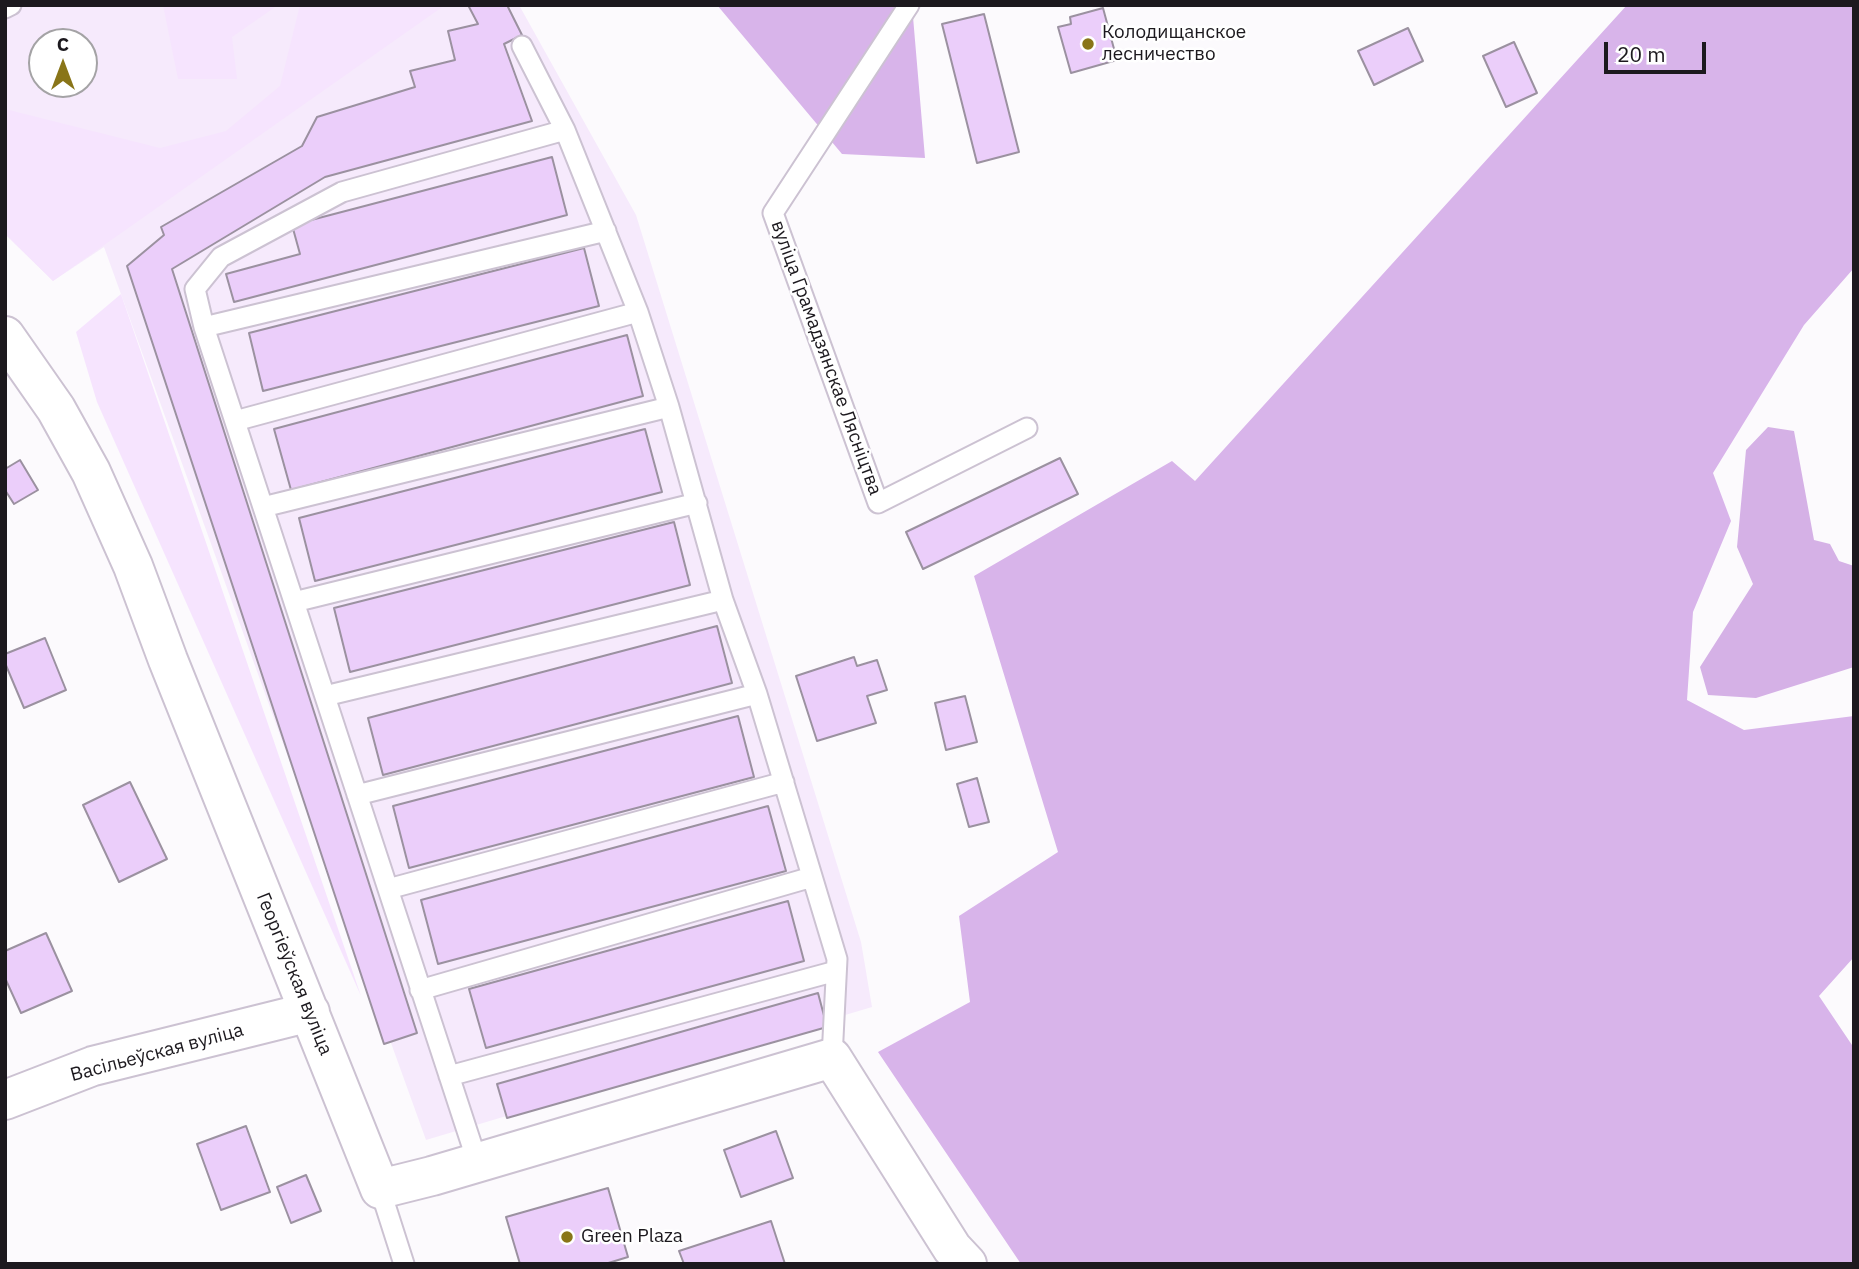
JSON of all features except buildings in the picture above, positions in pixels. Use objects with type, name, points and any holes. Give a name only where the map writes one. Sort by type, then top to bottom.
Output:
[{"type":"street","name":"Георгіеўская вуліца","points":[[5,336],[56,409],[91,472],[128,554],[380,1189]]},
{"type":"street","name":"Васільеўская вуліца","points":[[5,1100],[93,1066],[310,1012]]},
{"type":"street","points":[[380,1189],[832,1058],[952,1248],[967,1264]]},
{"type":"lane","points":[[5,8],[11,5]]},
{"type":"lane","name":"вуліца Грамадзянскае Лясніцтва","points":[[909,5],[773,213],[878,503],[1027,428]]},
{"type":"lane","points":[[522,46],[565,130],[638,312],[669,408],[723,600],[757,694],[784,782],[837,959],[832,1058]]},
{"type":"lane","points":[[477,1161],[204,327],[195,289],[221,257],[342,192],[565,130]]},
{"type":"lane","points":[[204,327],[606,231]]},
{"type":"lane","points":[[235,421],[638,312]]},
{"type":"lane","points":[[263,507],[669,408]]},
{"type":"lane","points":[[294,602],[697,503]]},
{"type":"lane","points":[[325,696],[723,600]]},
{"type":"lane","points":[[357,795],[757,694]]},
{"type":"lane","points":[[388,888],[784,782]]},
{"type":"lane","points":[[421,990],[813,877]]},
{"type":"lane","points":[[449,1076],[836,971]]},
{"type":"lane","points":[[380,1189],[404,1264]]},
{"type":"shaded area","points":[[5,5],[519,5],[636,215],[861,942],[872,1007],[426,1140],[104,247],[53,281],[5,234]]},
{"type":"shaded area","points":[[163,5],[278,5],[232,37],[237,79],[178,79]]},
{"type":"shaded area","points":[[300,5],[445,5],[53,281],[5,234],[5,109],[160,148],[226,131],[280,86]]},
{"type":"shaded area","points":[[717,5],[912,5],[925,158],[842,154]]},
{"type":"shaded area","points":[[1627,5],[1854,5],[1854,268],[1804,325],[1713,473],[1731,521],[1693,612],[1687,700],[1744,730],[1854,716],[1854,957],[1819,996],[1854,1048],[1854,1264],[1021,1264],[878,1052],[970,1002],[959,916],[1058,852],[974,576],[1172,461],[1195,481]]},
{"type":"shaded area","points":[[121,294],[361,996],[97,402],[76,332]]},
{"type":"shaded area","points":[[1768,427],[1794,431],[1814,540],[1830,544],[1839,561],[1854,566],[1854,667],[1756,698],[1708,695],[1700,667],[1753,584],[1737,547],[1746,450]]},
{"type":"place","name":"Колодищанское лесничество","points":[[1088,44]]},
{"type":"place","name":"Green Plaza","points":[[567,1237]]}]
